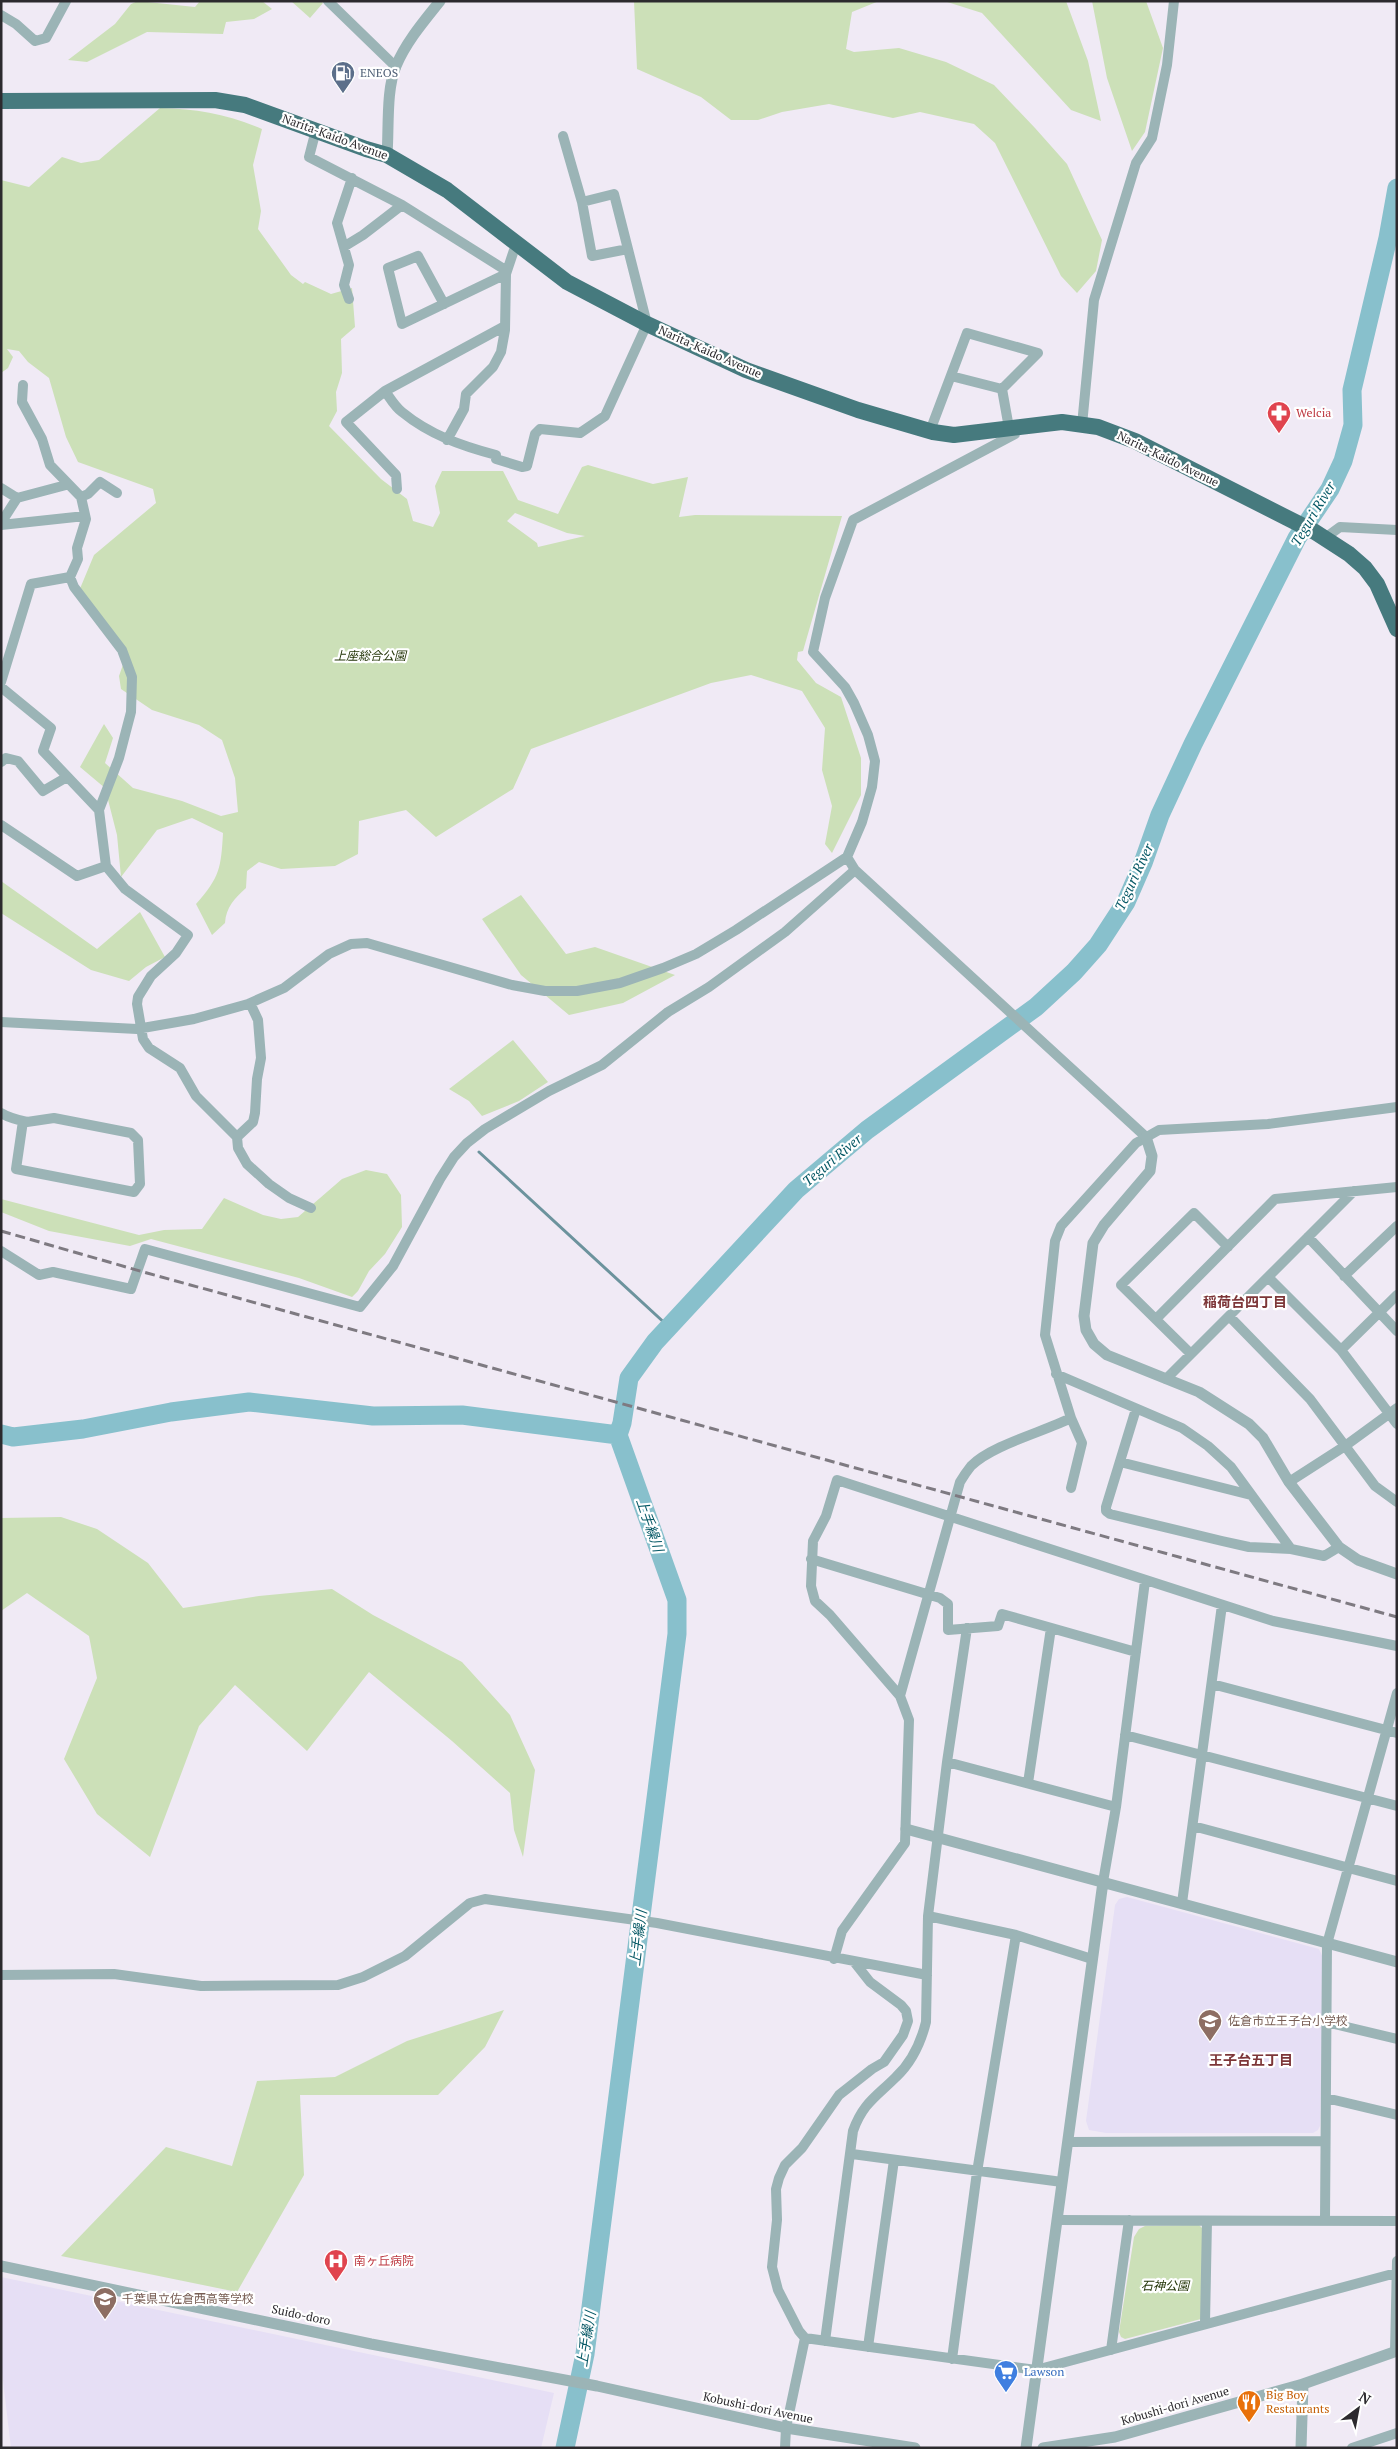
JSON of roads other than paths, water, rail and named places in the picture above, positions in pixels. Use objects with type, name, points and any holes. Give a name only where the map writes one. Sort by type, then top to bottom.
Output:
[{"type":"highway","name":"Narita-Kaido Avenue","points":[[1,101],[215,100],[245,105],[387,155],[446,190],[568,282],[647,324],[746,370],[858,410],[930,432],[954,435],[1062,422],[1098,427],[1134,441],[1320,535],[1365,568],[1388,604],[1397,628]]},
{"type":"street","points":[[1,15],[16,24],[35,41],[46,38],[66,1]]},
{"type":"street","points":[[328,1],[396,67]]},
{"type":"street","points":[[387,155],[391,88],[396,67],[422,23],[440,1]]},
{"type":"street","points":[[1082,425],[1094,300],[1136,162],[1152,138],[1167,66],[1174,1]]},
{"type":"street","points":[[316,130],[309,156],[402,205],[506,273]]},
{"type":"street","points":[[563,136],[582,202],[592,256],[628,249]]},
{"type":"street","points":[[350,298],[344,285],[349,265],[337,223],[352,178]]},
{"type":"street","points":[[385,391],[400,412],[447,440],[496,455],[496,459],[527,466],[535,434],[540,430],[580,433],[605,416],[647,324],[614,194],[582,202]]},
{"type":"street","points":[[345,246],[363,235],[402,205]]},
{"type":"street","points":[[447,440],[464,409],[466,394],[493,367],[501,352],[505,326],[506,273],[516,244]]},
{"type":"street","points":[[444,304],[418,256],[388,268],[402,324],[444,304],[506,273]]},
{"type":"street","points":[[397,489],[396,474],[346,422],[385,391],[505,326]]},
{"type":"street","points":[[930,432],[967,333],[1038,353],[1002,389]]},
{"type":"street","points":[[951,376],[1002,389]]},
{"type":"street","points":[[23,385],[22,402],[42,439],[50,465],[66,485],[81,497],[85,516],[84,529],[78,548],[78,559],[70,577],[74,587],[122,650],[132,677],[132,694],[126,731],[119,758],[99,810],[106,866],[125,889],[188,935],[176,953],[151,976],[138,997],[137,1004],[142,1039],[150,1048],[180,1068],[196,1096],[237,1137],[238,1148],[247,1164],[269,1184],[289,1198],[311,1208]]},
{"type":"street","points":[[1,1022],[140,1028],[194,1019],[250,1003],[284,988],[329,954],[351,944],[367,943],[512,986],[546,991],[577,991],[620,983],[696,954],[847,857],[865,814],[872,787],[875,761],[868,735],[845,687],[813,652],[825,598],[853,520],[1015,434],[1002,389]]},
{"type":"street","points":[[81,497],[88,494],[100,482],[116,493]]},
{"type":"street","points":[[1,524],[17,498],[66,485]]},
{"type":"street","points":[[1,488],[17,498]]},
{"type":"street","points":[[1,524],[85,516]]},
{"type":"street","points":[[1320,535],[1340,527],[1397,530]]},
{"type":"street","points":[[1,682],[31,584],[70,577]]},
{"type":"street","points":[[1,687],[51,728],[44,751],[99,810]]},
{"type":"street","points":[[1,762],[6,758],[18,761],[43,791],[68,777]]},
{"type":"street","points":[[1,825],[77,876],[106,866]]},
{"type":"street","points":[[847,857],[855,870],[1146,1137],[1152,1156],[1150,1171],[1104,1225],[1093,1243],[1084,1316],[1086,1330],[1094,1344],[1106,1355],[1199,1392],[1248,1424],[1263,1438],[1289,1482],[1339,1547],[1358,1560],[1397,1574]]},
{"type":"street","points":[[1,1251],[40,1275],[53,1272],[131,1289],[145,1249],[360,1307],[393,1266],[440,1179],[454,1157],[467,1143],[485,1129],[549,1091],[602,1066],[668,1012],[709,987],[786,932],[855,870]]},
{"type":"street","points":[[237,1137],[253,1122],[256,1113],[257,1079],[261,1058],[258,1020],[250,1003]]},
{"type":"street","points":[[1071,1488],[1082,1443],[1071,1418],[1045,1335],[1055,1241],[1061,1226],[1136,1143],[1159,1130],[1268,1124],[1397,1107]]},
{"type":"street","points":[[1,1113],[8,1118],[23,1121],[54,1118],[131,1133],[138,1140],[140,1184],[134,1192],[16,1169],[23,1121]]},
{"type":"street","points":[[1156,1319],[1275,1199],[1397,1187]]},
{"type":"street","points":[[1166,1379],[1354,1191]]},
{"type":"street","points":[[1191,1354],[1121,1285],[1194,1213],[1228,1247]]},
{"type":"street","points":[[1344,1276],[1397,1226]]},
{"type":"street","points":[[1308,1237],[1397,1331]]},
{"type":"street","points":[[1268,1277],[1340,1350],[1393,1410],[1397,1424]]},
{"type":"street","points":[[1340,1350],[1397,1296]]},
{"type":"street","points":[[1229,1316],[1310,1399],[1375,1486],[1397,1502]]},
{"type":"street","points":[[1056,1374],[1182,1428],[1208,1446],[1231,1467],[1290,1549]]},
{"type":"street","points":[[1136,1409],[1106,1507],[1106,1511],[1110,1514],[1249,1547],[1290,1549],[1324,1556],[1339,1547]]},
{"type":"street","points":[[1289,1482],[1345,1446],[1393,1410]]},
{"type":"street","points":[[900,1696],[927,1594],[960,1482],[972,1466],[1025,1437],[1051,1428],[1071,1418]]},
{"type":"street","points":[[1120,1462],[1251,1495]]},
{"type":"street","points":[[834,1958],[842,1931],[902,1849],[906,1829],[909,1720],[900,1696],[830,1615],[815,1601],[811,1586],[813,1541],[826,1516],[837,1480],[1146,1581],[1295,1627],[1397,1646]]},
{"type":"street","points":[[811,1559],[940,1598],[948,1604],[948,1630],[998,1626],[1002,1614],[1136,1652]]},
{"type":"street","points":[[1026,2448],[1092,1959],[1116,1807],[1146,1581]]},
{"type":"street","points":[[1182,1903],[1222,1605]]},
{"type":"street","points":[[825,2341],[852,2154],[853,2131],[865,2106],[898,2076],[911,2059],[923,2035],[928,1916],[947,1762],[967,1628]]},
{"type":"street","points":[[1028,1784],[1051,1628]]},
{"type":"street","points":[[1212,1684],[1392,1732]]},
{"type":"street","points":[[1325,2220],[1324,2141],[1327,1944],[1367,1799],[1392,1732],[1397,1693]]},
{"type":"street","points":[[1125,1735],[1397,1806]]},
{"type":"street","points":[[947,1762],[1116,1807]]},
{"type":"street","points":[[1193,1826],[1397,1881]]},
{"type":"street","points":[[906,1829],[1397,1962]]},
{"type":"street","points":[[1,1975],[114,1974],[201,1986],[338,1985],[363,1977],[405,1956],[470,1904],[486,1899],[657,1923],[855,1963],[927,1975]]},
{"type":"street","points":[[928,1916],[1016,1935],[1092,1959]]},
{"type":"street","points":[[952,2359],[977,2172],[1016,1935]]},
{"type":"street","points":[[855,1963],[870,1982],[901,2004],[906,2011],[908,2021],[903,2035],[884,2062],[839,2095],[802,2148],[785,2165],[779,2178],[772,2266],[778,2290],[799,2331],[805,2338],[1036,2370],[1396,2273]]},
{"type":"street","points":[[1326,2022],[1397,2039]]},
{"type":"street","points":[[1326,2098],[1397,2115]]},
{"type":"street","points":[[1068,2142],[1324,2141]]},
{"type":"street","points":[[852,2154],[1062,2182]]},
{"type":"street","points":[[868,2347],[894,2160]]},
{"type":"street","points":[[1057,2220],[1325,2220],[1397,2222]]},
{"type":"street","points":[[1111,2350],[1129,2220]]},
{"type":"street","points":[[1205,2324],[1207,2221]]},
{"type":"street","points":[[1396,2351],[1397,2261]]},
{"type":"street","name":"Suido-doro","points":[[1,2266],[371,2344],[597,2386]]},
{"type":"street","points":[[785,2448],[786,2428],[805,2338]]},
{"type":"street","name":"Kobushi-dori Avenue","points":[[1043,2448],[1115,2437],[1303,2384],[1396,2351]]},
{"type":"street","points":[[1302,2448],[1303,2384]]},
{"type":"street","name":"Kobushi-dori Avenue","points":[[597,2386],[786,2428],[915,2448]]},
{"type":"street","points":[[1352,2448],[1397,2433]]},
{"type":"waterway","name":"Teguri River","points":[[618,1435],[622,1423],[629,1378],[655,1342],[796,1190],[867,1130],[1036,1007],[1074,972],[1098,945],[1126,902],[1143,863],[1160,815],[1193,744],[1297,538],[1330,489],[1343,461],[1353,425],[1352,390],[1388,238],[1397,188]]},
{"type":"waterway","points":[[479,1152],[669,1327]]},
{"type":"waterway","points":[[1,1434],[13,1437],[83,1429],[171,1412],[249,1402],[373,1416],[462,1415],[618,1435]]},
{"type":"waterway","name":"上手繰川","points":[[565,2448],[585,2354],[677,1634],[677,1600],[618,1435]]},
{"type":"railway","points":[[1,1231],[147,1273],[1397,1617]]},
{"type":"place","name":"ENEOS","points":[[343,94]]},
{"type":"place","name":"Welcia","points":[[1279,434]]},
{"type":"place","name":"佐倉市立王子台小学校","points":[[1210,2042]]},
{"type":"place","name":"南ヶ丘病院","points":[[336,2282]]},
{"type":"place","name":"千葉県立佐倉西高等学校","points":[[105,2320]]},
{"type":"place","name":"Lawson","points":[[1006,2393]]},
{"type":"place","name":"Big Boy Restaurants","points":[[1249,2423]]},
{"type":"district","name":"稲荷台四丁目","points":[[1245,1302]]},
{"type":"district","name":"王子台五丁目","points":[[1251,2060]]},
{"type":"park label","name":"上座総合公園","points":[[370,656]]},
{"type":"park label","name":"石神公園","points":[[1165,2286]]}]
